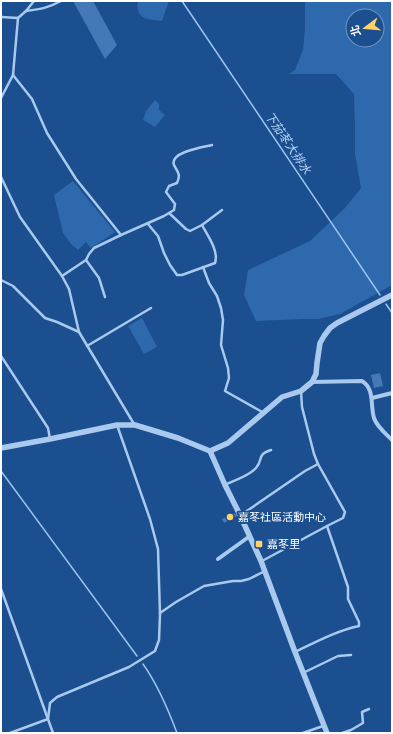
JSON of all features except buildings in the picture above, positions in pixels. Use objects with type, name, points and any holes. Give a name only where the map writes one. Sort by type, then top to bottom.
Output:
[{"type":"street","points":[[210,451],[228,442],[282,397],[301,391],[312,382],[316,374],[320,343],[330,328],[336,323],[392,295]]},
{"type":"street","points":[[312,382],[362,381],[367,384],[372,398],[371,402],[375,419],[379,426],[392,440]]},
{"type":"street","points":[[372,398],[392,393]]},
{"type":"street","points":[[1,448],[50,440],[117,425],[135,425],[178,438],[210,451],[261,561],[323,726],[327,733]]},
{"type":"street","points":[[218,559],[250,536]]},
{"type":"lane","points":[[1,98],[13,75],[18,18],[34,1]]},
{"type":"lane","points":[[26,11],[43,9],[61,1]]},
{"type":"lane","points":[[1,17],[18,18]]},
{"type":"lane","points":[[13,75],[32,99],[47,133],[76,179],[121,235]]},
{"type":"lane","points":[[62,276],[86,260],[94,248],[148,224],[174,210],[175,204],[166,192],[169,186],[177,183],[179,178],[174,160],[178,155],[191,150],[212,146]]},
{"type":"lane","points":[[1,177],[20,217],[62,276],[69,289],[79,332],[135,425]]},
{"type":"lane","points":[[169,213],[186,230],[190,231],[202,225],[222,210]]},
{"type":"lane","points":[[148,224],[158,236],[164,253],[177,275],[215,263],[217,258],[211,241],[202,225]]},
{"type":"lane","points":[[86,260],[99,278],[105,297]]},
{"type":"lane","points":[[203,268],[209,283],[217,296],[221,308],[223,320],[221,345],[228,368],[229,378],[226,391],[264,413]]},
{"type":"lane","points":[[1,280],[13,286],[45,318],[79,332]]},
{"type":"lane","points":[[87,346],[151,308]]},
{"type":"lane","points":[[1,356],[48,428],[50,440]]},
{"type":"lane","points":[[261,561],[343,518],[345,512],[318,464],[310,441],[302,407],[301,391]]},
{"type":"lane","points":[[48,719],[50,703],[57,697],[129,667],[155,651],[159,640],[160,614],[158,549],[150,519],[117,425]]},
{"type":"lane","points":[[225,485],[243,477],[255,469],[264,452],[271,450]]},
{"type":"lane","points":[[240,515],[305,471],[318,464]]},
{"type":"lane","points":[[295,652],[331,634],[359,626],[359,622],[348,599],[348,587],[327,526]]},
{"type":"lane","points":[[160,614],[176,602],[204,586],[241,581],[249,579],[265,571]]},
{"type":"lane","points":[[1,589],[53,733]]},
{"type":"lane","points":[[303,673],[338,656],[351,655]]},
{"type":"lane","points":[[342,733],[363,723],[362,712],[369,709]]},
{"type":"lane","points":[[10,733],[48,719]]},
{"type":"lane","points":[[303,733],[323,726]]},
{"type":"shaded area","points":[[138,1],[169,1],[162,21],[147,19],[141,15],[139,12]]},
{"type":"shaded area","points":[[305,1],[392,1],[392,285],[340,314],[318,319],[256,321],[244,295],[248,270],[310,241],[345,208],[361,188],[355,154],[354,94],[336,74],[289,74],[295,70],[303,50]]},
{"type":"shaded area","points":[[155,100],[159,104],[159,110],[165,115],[155,127],[143,120],[146,111]]},
{"type":"shaded area","points":[[73,181],[115,232],[91,248],[86,242],[78,250],[71,244],[63,233],[54,195]]},
{"type":"shaded area","points":[[142,318],[157,347],[144,354],[128,326]]},
{"type":"waterway","name":"下茄苳大排水","points":[[182,1],[380,295]]},
{"type":"waterway","name":"下茄苳大排水","points":[[386,304],[392,313]]},
{"type":"waterway","points":[[1,471],[137,656]]},
{"type":"waterway","points":[[143,664],[162,697],[177,733]]},
{"type":"place","name":"嘉苳社區活動中心","points":[[230,517]]},
{"type":"place","name":"嘉苳里","points":[[259,544]]}]
